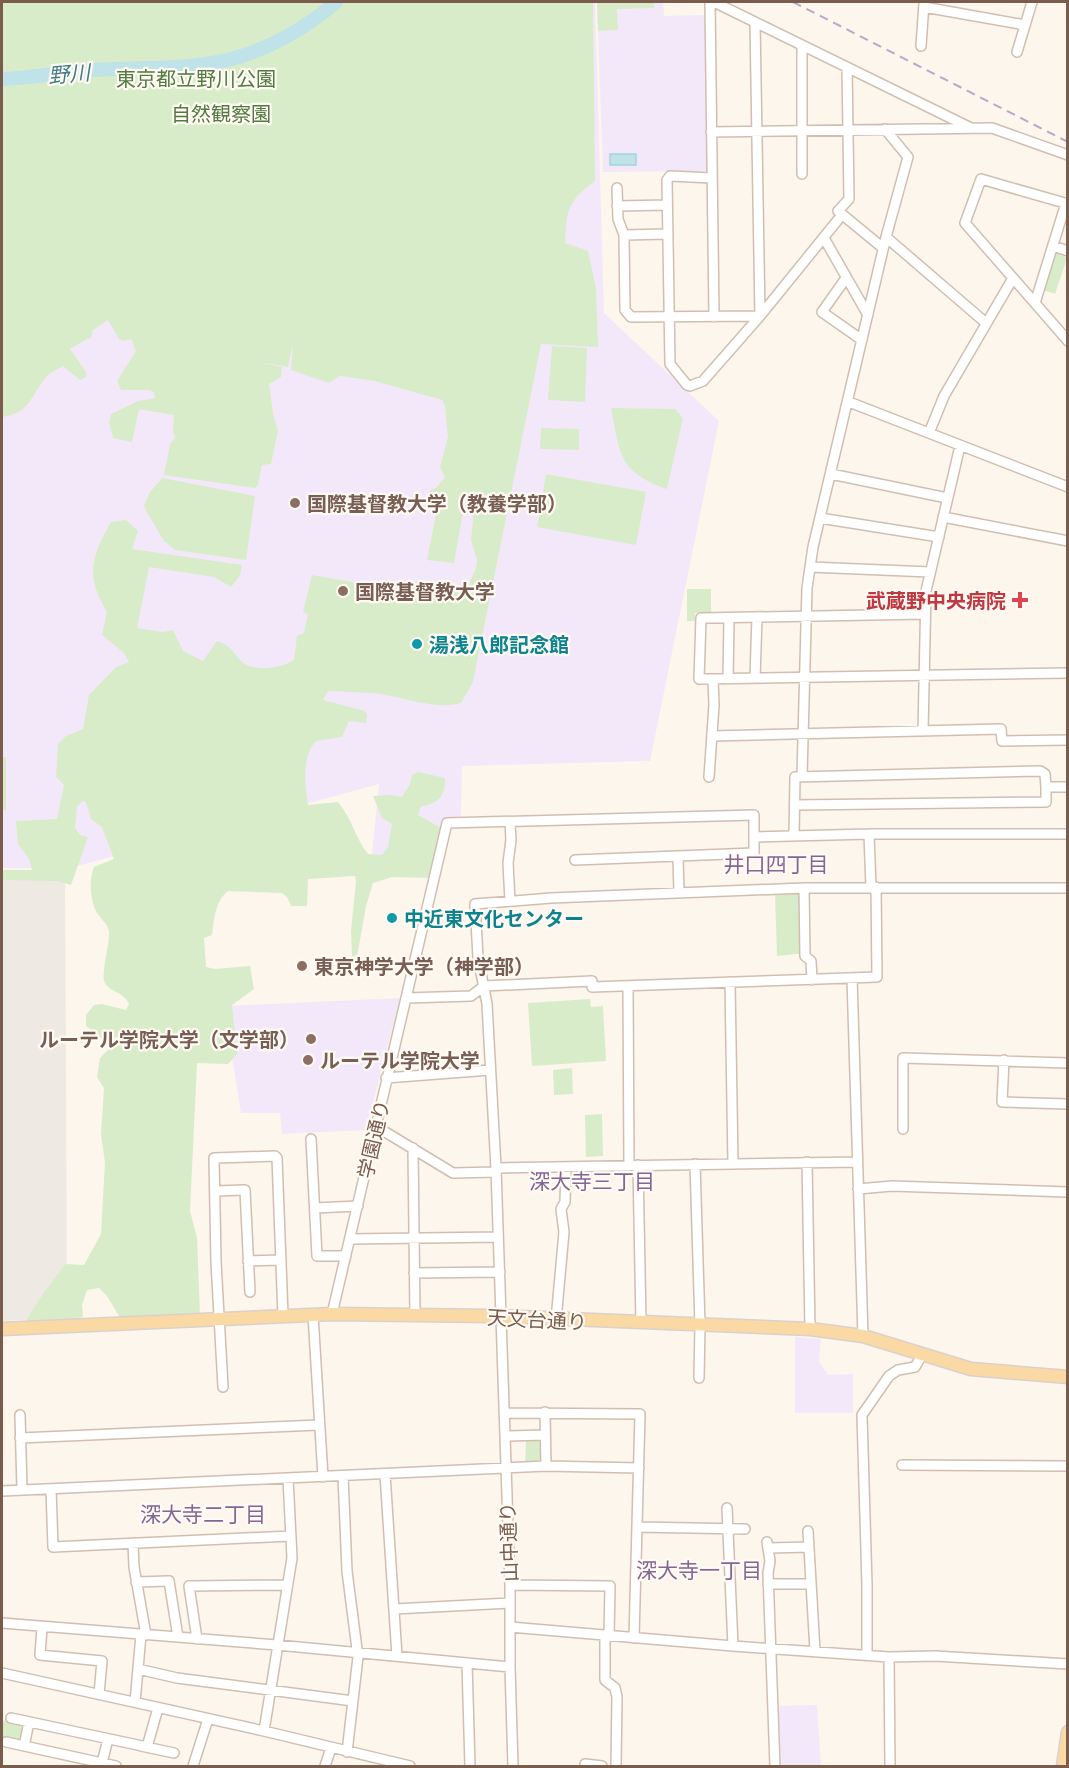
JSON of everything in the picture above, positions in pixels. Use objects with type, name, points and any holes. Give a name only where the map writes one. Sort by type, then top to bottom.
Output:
[{"type":"main road","name":"天文台通り","points":[[2,1329],[332,1314],[501,1317],[810,1329],[863,1336],[970,1369],[1068,1377]]},
{"type":"main road","points":[[1063,1767],[1068,1732]]},
{"type":"street","points":[[714,317],[711,132],[712,2],[971,128]]},
{"type":"street","points":[[1017,52],[1032,2]]},
{"type":"street","points":[[921,46],[924,4],[1025,25]]},
{"type":"street","points":[[755,22],[760,316]]},
{"type":"street","points":[[802,45],[802,174]]},
{"type":"street","points":[[847,67],[849,199],[838,211],[883,248]]},
{"type":"street","points":[[802,776],[807,588],[810,567],[883,248],[908,157],[885,129]]},
{"type":"street","points":[[711,132],[992,129],[1068,155]]},
{"type":"street","points":[[712,178],[670,176],[667,180],[670,364],[690,386],[703,381],[842,216]]},
{"type":"street","points":[[1035,303],[1067,203],[981,179],[965,223],[1068,341]]},
{"type":"street","points":[[618,188],[618,219],[624,234],[625,310],[630,317],[760,316]]},
{"type":"street","points":[[617,206],[667,205]]},
{"type":"street","points":[[624,234],[668,234]]},
{"type":"street","points":[[886,237],[986,323]]},
{"type":"street","points":[[824,238],[868,315]]},
{"type":"street","points":[[1053,246],[1068,251]]},
{"type":"street","points":[[929,433],[944,396],[1013,278]]},
{"type":"street","points":[[846,279],[822,312],[862,340]]},
{"type":"street","points":[[849,402],[1068,487]]},
{"type":"street","points":[[922,731],[926,591],[960,446]]},
{"type":"street","points":[[831,474],[947,498]]},
{"type":"street","points":[[943,517],[1068,541]]},
{"type":"street","points":[[820,518],[939,537]]},
{"type":"street","points":[[810,567],[930,572]]},
{"type":"street","points":[[925,614],[700,618],[699,679],[1068,673]]},
{"type":"street","points":[[755,678],[757,617]]},
{"type":"street","points":[[728,679],[729,618]]},
{"type":"street","points":[[709,777],[713,679]]},
{"type":"street","points":[[712,736],[1001,729],[1002,741],[1068,740]]},
{"type":"street","points":[[794,836],[795,777],[1040,771],[1045,774],[1046,802],[795,805]]},
{"type":"street","points":[[1046,787],[1068,787]]},
{"type":"street","points":[[575,860],[754,853],[754,815],[510,822],[511,840],[508,855],[510,901],[804,888],[1068,888]]},
{"type":"street","name":"学園通り","points":[[332,1314],[447,823],[510,822]]},
{"type":"street","points":[[407,998],[471,996],[484,986],[591,981],[592,987],[877,977],[869,834]]},
{"type":"street","points":[[754,837],[869,834],[1068,834]]},
{"type":"street","points":[[678,856],[679,893]]},
{"type":"street","points":[[804,888],[805,956],[811,961],[812,980]]},
{"type":"street","name":"山中通り","points":[[510,901],[475,904],[478,957],[487,1004],[496,1170],[510,1585],[513,1767]]},
{"type":"street","points":[[852,978],[863,1336]]},
{"type":"street","points":[[730,982],[733,1164]]},
{"type":"street","points":[[628,986],[641,1323]]},
{"type":"street","points":[[903,1129],[903,1058],[1068,1063]]},
{"type":"street","points":[[1004,1060],[1002,1102],[1068,1104]]},
{"type":"street","points":[[386,1078],[490,1070]]},
{"type":"street","points":[[377,1127],[453,1173],[566,1167],[857,1162]]},
{"type":"street","points":[[311,1139],[317,1256],[346,1256]]},
{"type":"street","points":[[413,1148],[415,1316]]},
{"type":"street","points":[[223,1387],[218,1319],[214,1158],[275,1156],[283,1316]]},
{"type":"street","points":[[807,1162],[810,1329]]},
{"type":"street","points":[[695,1164],[700,1325],[699,1378]]},
{"type":"street","points":[[556,1320],[564,1232],[561,1209],[565,1202],[566,1167]]},
{"type":"street","points":[[858,1189],[892,1186],[1068,1192]]},
{"type":"street","points":[[215,1191],[245,1190],[250,1292]]},
{"type":"street","points":[[315,1208],[358,1206]]},
{"type":"street","points":[[350,1239],[498,1237]]},
{"type":"street","points":[[248,1261],[281,1260]]},
{"type":"street","points":[[414,1273],[500,1272]]},
{"type":"street","points":[[313,1315],[322,1477]]},
{"type":"street","points":[[867,1655],[862,1415],[889,1376],[898,1370],[915,1367],[922,1354]]},
{"type":"street","points":[[545,1412],[546,1466]]},
{"type":"street","points":[[504,1413],[640,1414],[634,1638]]},
{"type":"street","points":[[20,1415],[22,1490]]},
{"type":"street","points":[[21,1438],[319,1425]]},
{"type":"street","points":[[505,1436],[545,1435]]},
{"type":"street","points":[[902,1465],[1068,1466]]},
{"type":"street","points":[[2,1491],[546,1466],[639,1468]]},
{"type":"street","points":[[385,1474],[397,1656]]},
{"type":"street","points":[[343,1476],[347,1571],[357,1652],[347,1752]]},
{"type":"street","points":[[264,1731],[292,1558],[288,1478]]},
{"type":"street","points":[[51,1489],[53,1547],[290,1536]]},
{"type":"street","points":[[727,1508],[733,1646]]},
{"type":"street","points":[[637,1527],[745,1529]]},
{"type":"street","points":[[808,1531],[814,1651]]},
{"type":"street","points":[[133,1544],[143,1635],[135,1702]]},
{"type":"street","points":[[775,1767],[768,1545],[809,1547]]},
{"type":"street","points":[[136,1582],[169,1581],[178,1637]]},
{"type":"street","points":[[768,1584],[811,1584]]},
{"type":"street","points":[[197,1639],[189,1586],[287,1585]]},
{"type":"street","points":[[510,1585],[610,1586],[604,1680],[615,1688],[617,1697],[616,1767]]},
{"type":"street","points":[[394,1610],[510,1603]]},
{"type":"street","points":[[2,1623],[277,1645],[510,1667]]},
{"type":"street","points":[[42,1627],[40,1656],[102,1661],[99,1694]]},
{"type":"street","points":[[510,1628],[889,1657],[935,1656],[1068,1664]]},
{"type":"street","points":[[889,1657],[890,1767]]},
{"type":"street","points":[[467,1663],[470,1767]]},
{"type":"street","points":[[138,1669],[177,1678],[353,1701]]},
{"type":"street","points":[[2,1673],[264,1731],[410,1767]]},
{"type":"street","points":[[108,1739],[147,1747],[158,1708]]},
{"type":"street","points":[[10,1718],[174,1753]]},
{"type":"street","points":[[193,1767],[208,1719]]},
{"type":"street","points":[[24,1746],[29,1722]]},
{"type":"street","points":[[102,1763],[108,1739]]},
{"type":"street","points":[[6,1743],[116,1767]]},
{"type":"street","points":[[325,1767],[331,1748]]},
{"type":"street","points":[[360,1767],[364,1756]]},
{"type":"street","points":[[585,1764],[602,1767]]},
{"type":"shaded area","name":"国際基督教大学","points":[[439,2],[595,2],[604,313],[719,421],[650,761],[462,766],[461,817],[447,818],[434,874],[370,875],[379,784],[70,868],[2,868],[2,310]]},
{"type":"shaded area","points":[[597,2],[663,2],[664,16],[706,15],[709,171],[603,172]]},
{"type":"shaded area","points":[[2,873],[65,873],[67,1296],[53,1318],[2,1321]]},
{"type":"shaded area","name":"ルーテル学院大学","points":[[400,998],[366,1130],[282,1134],[280,1113],[241,1113],[224,1006]]},
{"type":"shaded area","points":[[795,1337],[821,1339],[819,1362],[828,1375],[853,1374],[853,1413],[795,1413]]},
{"type":"shaded area","points":[[817,1705],[821,1766],[782,1766],[778,1706]]},
{"type":"green space","points":[[2,2],[593,2],[595,181],[579,194],[570,207],[566,222],[565,243],[588,251],[596,288],[598,347],[541,344],[473,682],[461,703],[451,705],[431,704],[381,694],[328,691],[323,700],[365,711],[366,723],[349,721],[342,737],[316,741],[306,763],[305,780],[308,805],[338,802],[368,854],[382,855],[388,847],[392,824],[382,818],[373,796],[402,797],[410,784],[412,775],[418,772],[445,778],[444,790],[440,798],[421,806],[418,815],[441,828],[434,878],[392,877],[373,883],[366,906],[357,957],[352,956],[351,931],[355,876],[308,879],[307,906],[291,906],[287,897],[282,893],[228,891],[218,905],[212,935],[204,938],[206,967],[215,969],[250,966],[254,989],[232,1005],[237,1054],[228,1064],[197,1063],[190,1211],[197,1238],[200,1315],[122,1321],[107,1296],[99,1288],[87,1290],[82,1305],[83,1317],[25,1323],[65,1264],[84,1265],[101,1234],[105,1162],[101,1135],[104,1088],[97,1077],[100,1058],[109,1049],[109,1044],[86,1026],[86,1015],[94,1005],[102,1004],[126,1010],[129,1004],[104,980],[109,932],[93,904],[91,882],[94,867],[114,859],[102,827],[91,819],[86,802],[83,801],[77,806],[75,828],[80,835],[88,837],[71,885],[57,881],[2,880],[2,870],[32,870],[29,859],[18,844],[16,821],[57,819],[64,785],[56,777],[58,744],[66,736],[83,729],[89,695],[116,667],[129,662],[124,653],[102,635],[107,612],[93,577],[95,557],[111,522],[126,520],[138,531],[132,549],[242,565],[240,576],[231,587],[214,577],[149,567],[137,628],[163,632],[173,630],[183,651],[203,661],[217,641],[230,648],[244,663],[258,668],[274,667],[294,660],[297,636],[304,633],[308,614],[303,612],[312,575],[392,589],[396,588],[398,580],[463,590],[469,584],[476,568],[477,560],[471,540],[474,509],[467,508],[462,517],[454,563],[427,560],[438,504],[426,501],[430,490],[435,489],[445,477],[440,467],[448,437],[445,406],[442,400],[375,381],[340,376],[329,383],[291,370],[293,343],[288,367],[254,361],[282,367],[281,377],[269,384],[278,431],[271,464],[262,465],[258,485],[255,488],[164,475],[170,444],[175,438],[174,415],[139,409],[132,442],[113,438],[109,422],[111,414],[138,401],[155,398],[154,392],[149,390],[121,390],[117,381],[136,351],[131,339],[124,341],[119,339],[108,320],[93,330],[91,338],[70,349],[86,372],[86,377],[80,380],[63,366],[47,376],[25,407],[12,415],[2,417]]},
{"type":"green space","points":[[597,2],[654,2],[654,8],[617,9],[618,30],[598,31]]},
{"type":"green space","points":[[1056,253],[1067,258],[1055,294],[1043,290]]},
{"type":"green space","points":[[552,346],[587,348],[585,402],[548,400]]},
{"type":"green space","points":[[611,408],[675,409],[683,418],[667,489],[639,476],[630,468],[620,449]]},
{"type":"green space","points":[[541,428],[579,429],[579,450],[540,449]]},
{"type":"green space","points":[[546,474],[646,492],[636,545],[537,527]]},
{"type":"green space","points":[[162,478],[255,496],[246,560],[175,550],[164,541],[144,505],[150,492]]},
{"type":"green space","points":[[687,589],[711,589],[711,613],[695,613],[695,621],[687,621]]},
{"type":"green space","points":[[2,757],[6,757],[6,810],[2,810]]},
{"type":"green space","points":[[775,892],[802,892],[806,953],[777,956]]},
{"type":"green space","points":[[590,999],[591,1007],[603,1006],[606,1061],[532,1066],[528,1003]]},
{"type":"green space","points":[[572,1068],[573,1094],[554,1095],[553,1070]]},
{"type":"green space","points":[[602,1114],[603,1156],[586,1157],[585,1115]]},
{"type":"green space","points":[[526,1441],[541,1441],[540,1467],[525,1467]]},
{"type":"green space","points":[[2,1720],[26,1725],[22,1743],[2,1739]]},
{"type":"water","points":[[610,154],[636,154],[636,165],[610,165]]},
{"type":"waterway","name":"野川","points":[[2,79],[92,70],[187,66],[224,61],[280,40],[304,26],[336,2]]},
{"type":"railway","points":[[793,2],[1068,142]]},
{"type":"place","name":"国際基督教大学（教養学部）","points":[[295,503]]},
{"type":"place","name":"国際基督教大学","points":[[343,591]]},
{"type":"place","name":"武蔵野中央病院","points":[[1020,600]]},
{"type":"place","name":"湯浅八郎記念館","points":[[417,644]]},
{"type":"place","name":"中近東文化センター","points":[[392,918]]},
{"type":"place","name":"東京神学大学（神学部）","points":[[302,966]]},
{"type":"place","name":"ルーテル学院大学（文学部）","points":[[311,1039]]},
{"type":"place","name":"ルーテル学院大学","points":[[308,1060]]},
{"type":"district","name":"井口四丁目","points":[[776,863]]},
{"type":"district","name":"深大寺三丁目","points":[[592,1180]]},
{"type":"district","name":"深大寺二丁目","points":[[203,1513]]},
{"type":"district","name":"深大寺一丁目","points":[[699,1569]]},
{"type":"park label","name":"東京都立野川公園","points":[[196,78]]},
{"type":"park label","name":"自然観察園","points":[[221,113]]}]
